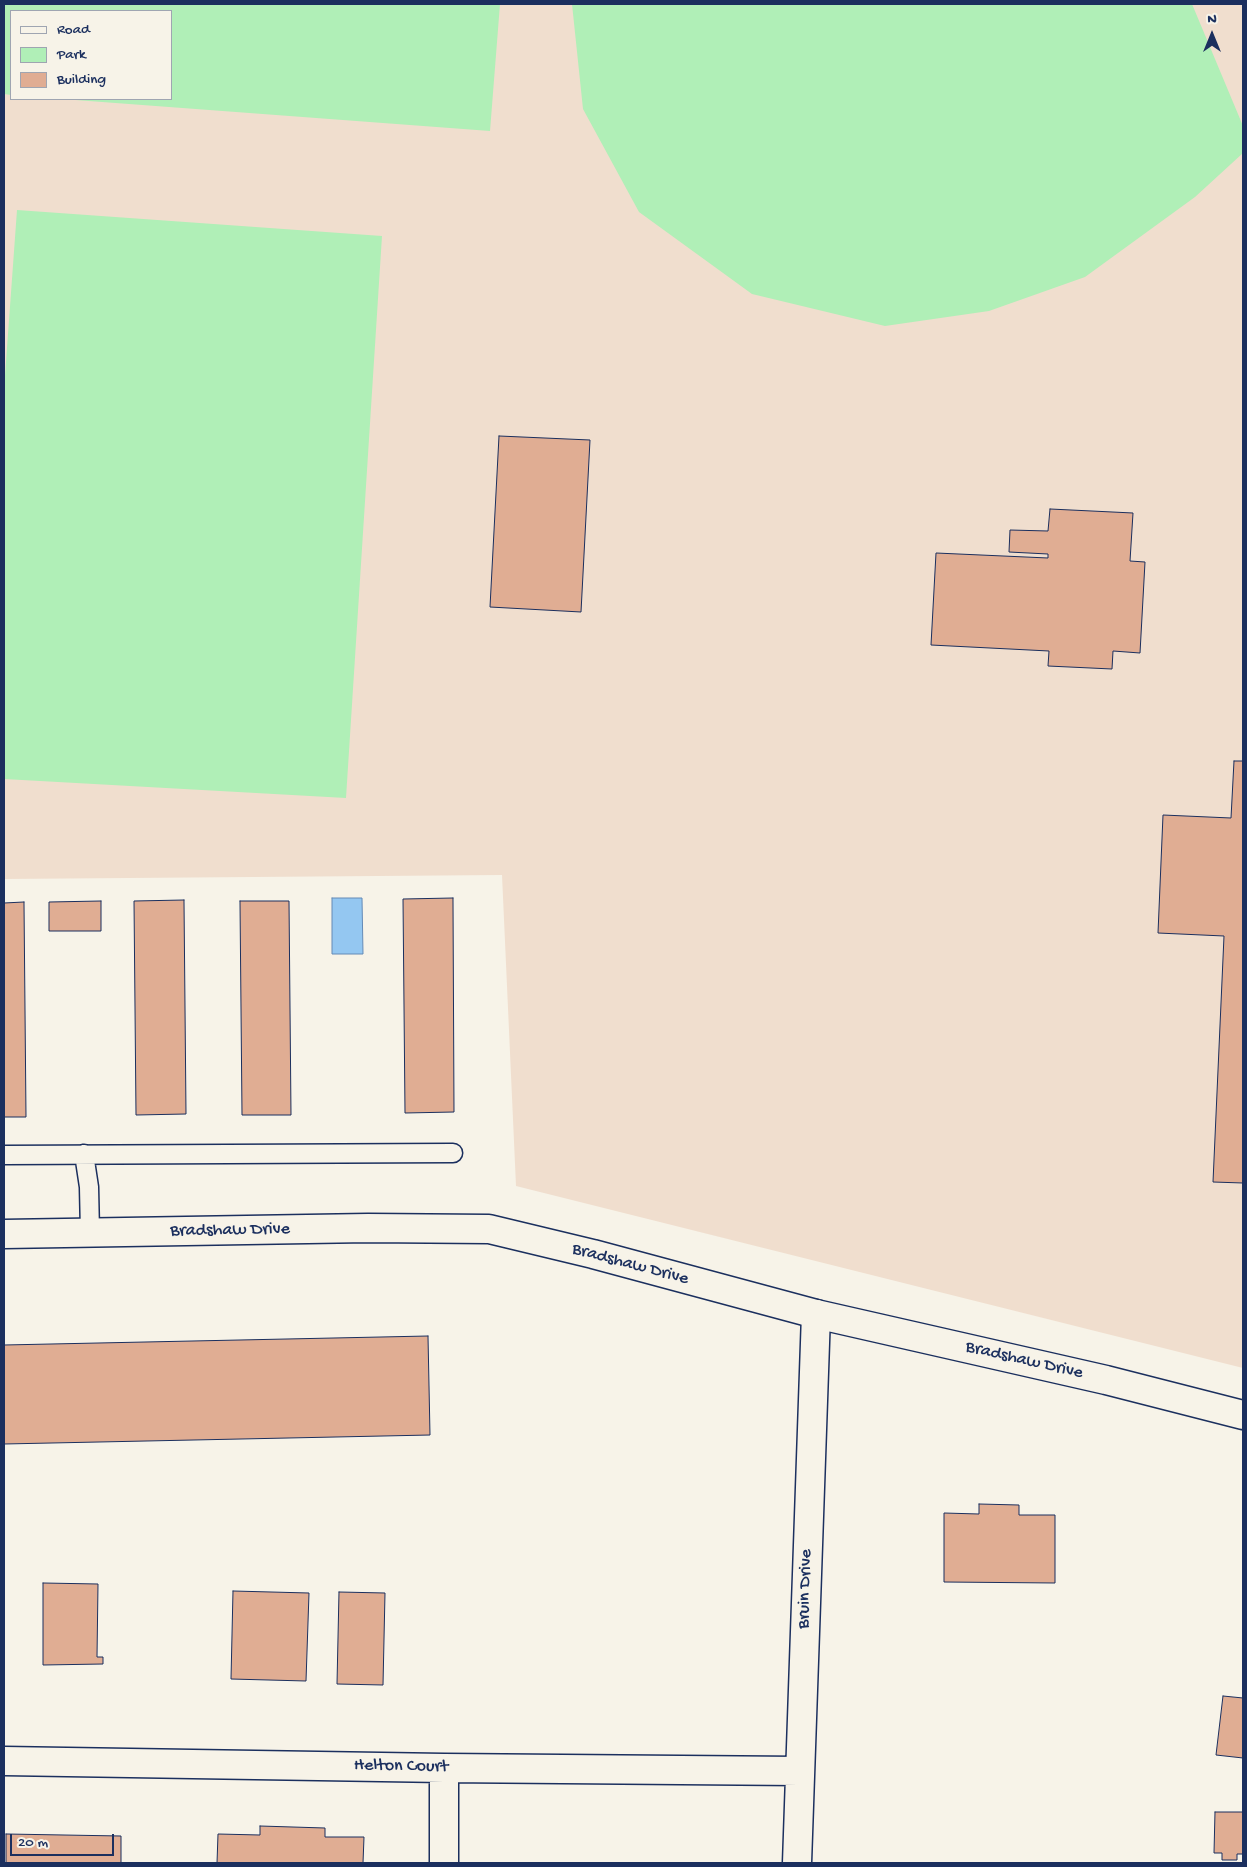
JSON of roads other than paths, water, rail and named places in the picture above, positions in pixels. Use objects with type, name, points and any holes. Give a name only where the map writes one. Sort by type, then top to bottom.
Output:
[{"type":"street","name":"Bradshaw Drive","points":[[4,1234],[368,1228],[489,1229],[816,1314],[1106,1380],[1243,1415]]},
{"type":"street","name":"Bruin Drive","points":[[797,1863],[816,1314]]},
{"type":"street","name":"Helton Court","points":[[4,1761],[799,1771]]},
{"type":"street","points":[[444,1768],[444,1863]]},
{"type":"lane","points":[[4,1155],[453,1153]]},
{"type":"lane","points":[[84,1154],[89,1187],[90,1233]]},
{"type":"water","points":[[332,898],[362,898],[363,954],[332,954]]}]
